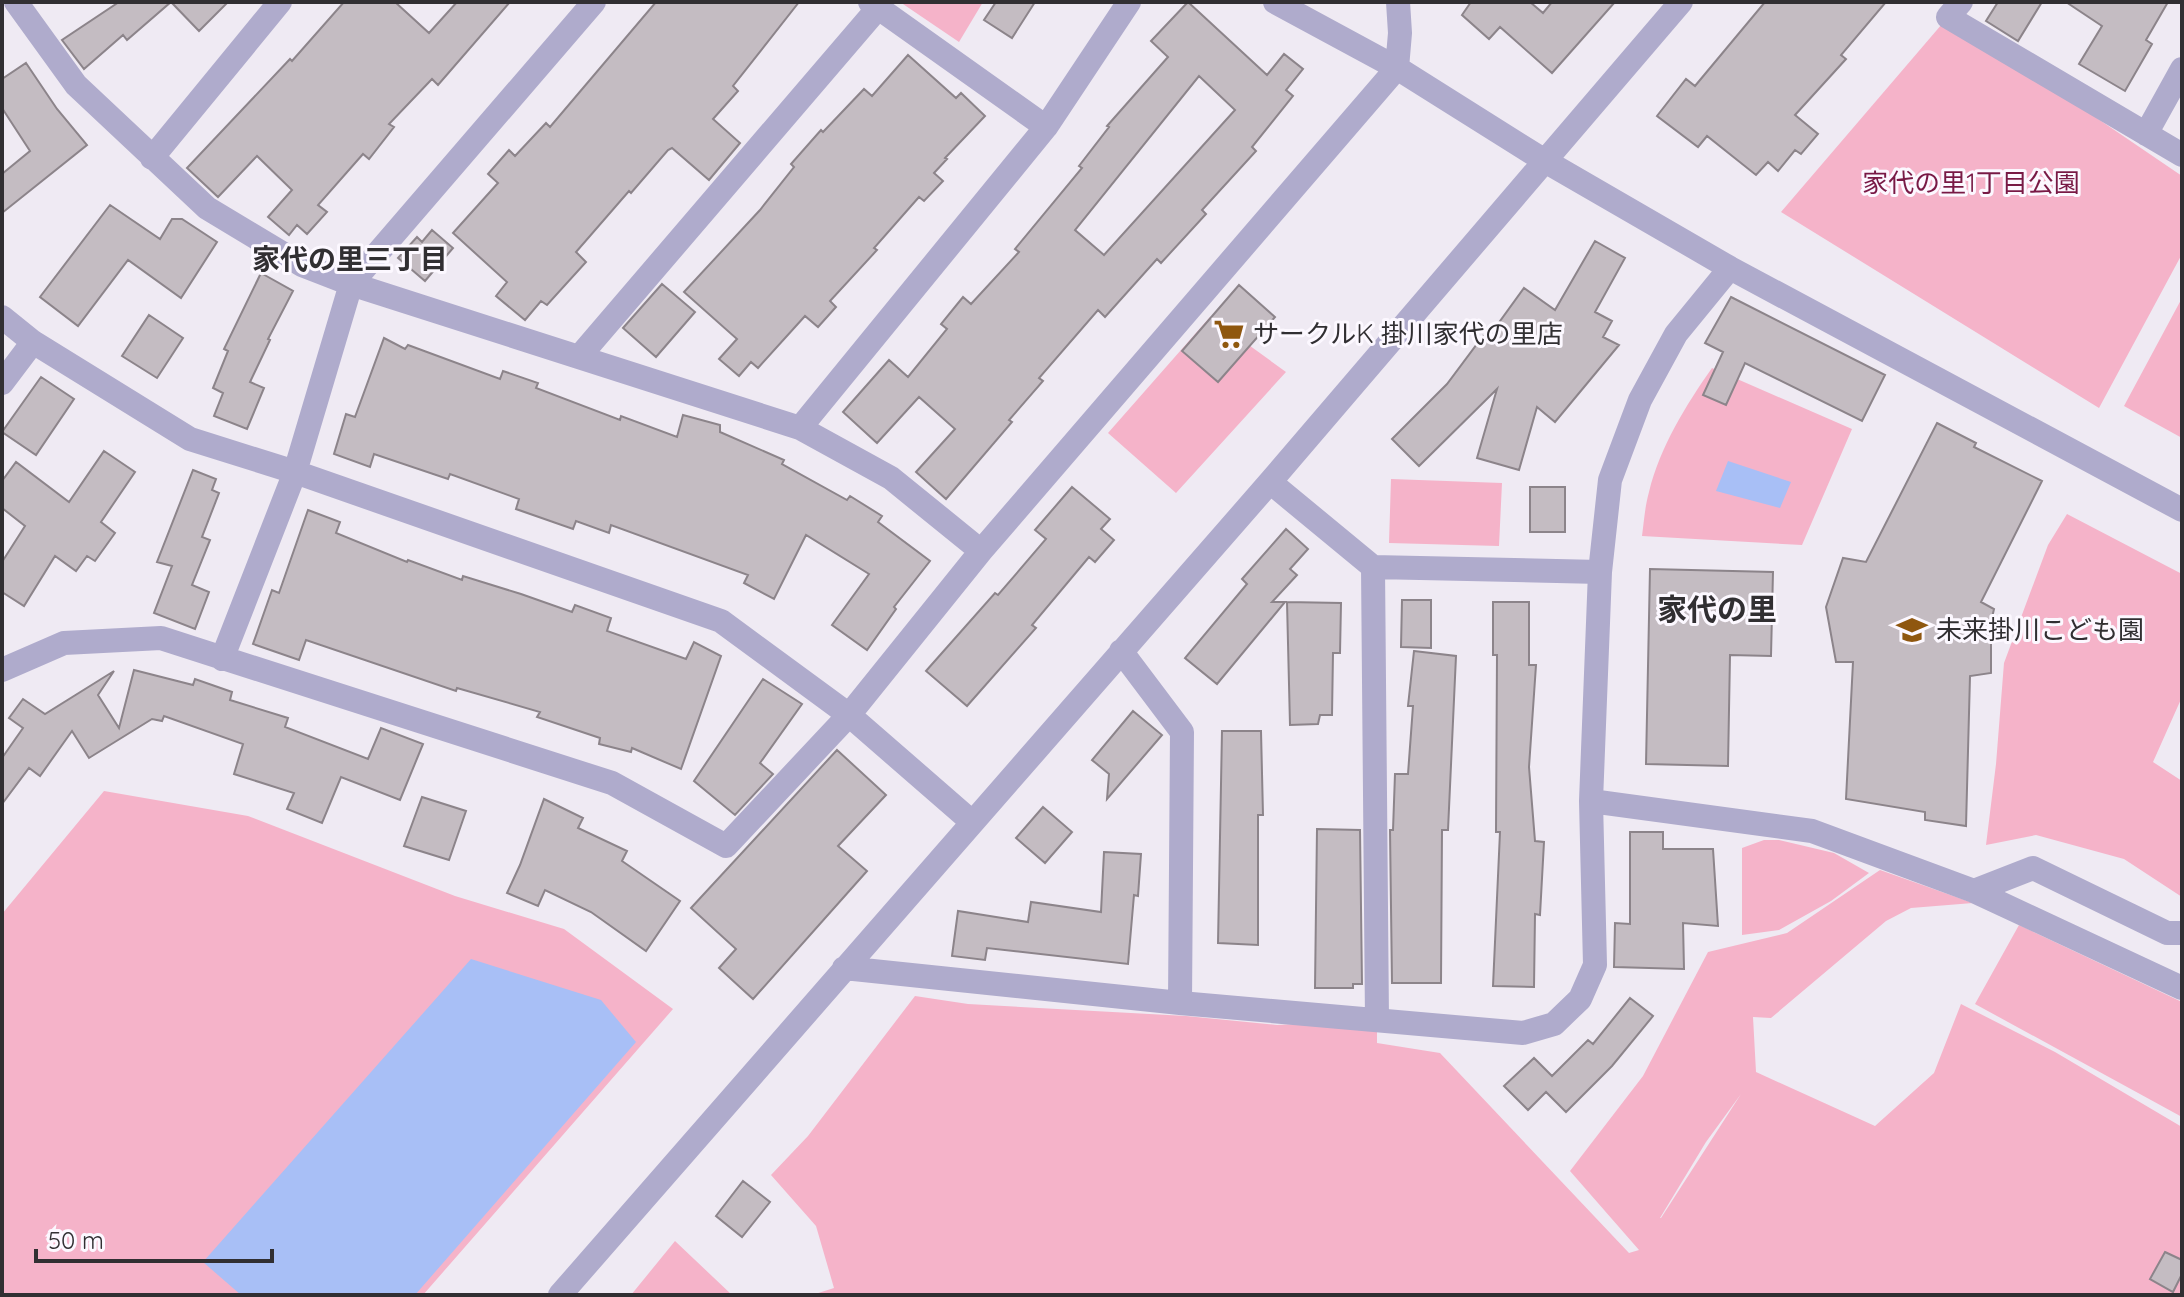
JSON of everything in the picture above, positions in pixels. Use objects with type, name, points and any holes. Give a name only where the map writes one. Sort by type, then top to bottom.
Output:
[{"type":"street","points":[[16,2],[76,85],[152,158],[207,208],[302,265],[351,284],[800,428],[891,478],[981,551]]},
{"type":"street","points":[[152,158],[280,2]]},
{"type":"street","points":[[222,659],[295,472],[351,284],[594,2]]},
{"type":"street","points":[[800,428],[1046,127],[1129,2]]},
{"type":"street","points":[[1275,2],[1397,68],[1545,161],[1730,268],[2182,510]]},
{"type":"street","points":[[2,670],[64,643],[161,638],[612,783],[726,846],[849,715],[981,551],[1397,68],[1400,33],[1398,2]]},
{"type":"street","points":[[560,1295],[1270,482],[1681,2]]},
{"type":"street","points":[[1961,2],[1948,17],[2182,155]]},
{"type":"street","points":[[579,357],[874,5],[1046,127]]},
{"type":"street","points":[[2146,134],[2182,69]]},
{"type":"street","points":[[844,968],[1180,1003],[1523,1033],[1554,1024],[1580,999],[1595,965],[1591,801],[1600,572],[1610,480],[1640,400],[1676,334],[1730,268]]},
{"type":"street","points":[[2,317],[33,342],[190,439],[295,472],[721,621],[849,715],[972,822]]},
{"type":"street","points":[[2,383],[33,342]]},
{"type":"street","points":[[1270,482],[1373,567],[1600,572]]},
{"type":"street","points":[[1373,567],[1377,1020]]},
{"type":"street","points":[[1121,651],[1146,680],[1182,732],[1180,1003]]},
{"type":"street","points":[[1591,801],[1812,831],[1974,891],[2182,988]]},
{"type":"street","points":[[1974,891],[2033,868],[2167,933],[2182,933]]},
{"type":"green space","points":[[900,2],[983,2],[959,42]]},
{"type":"green space","name":"家代の里1丁目公園","points":[[1948,17],[2182,176],[2182,254],[2099,408],[1781,212]]},
{"type":"green space","points":[[2182,298],[2182,438],[2124,406]]},
{"type":"green space","points":[[1210,317],[1286,372],[1176,493],[1108,433]]},
{"type":"green space","points":[[1712,368],[1852,429],[1802,545],[1642,536],[1648,497],[1660,459],[1684,412]]},
{"type":"green space","points":[[1391,479],[1502,483],[1499,546],[1389,543]]},
{"type":"green space","points":[[2067,514],[2182,574],[2182,697],[2153,762],[2182,781],[2182,897],[2124,859],[2036,835],[1986,845],[2004,663],[2048,545]]},
{"type":"green space","points":[[104,791],[248,816],[455,896],[564,929],[673,1009],[423,1295],[2,1295],[2,914]]},
{"type":"green space","points":[[1764,840],[1779,840],[1834,853],[1869,873],[1831,901],[1779,930],[1742,935],[1742,848]]},
{"type":"green space","points":[[1880,870],[1973,903],[1911,908],[1886,921],[1771,1018],[1753,1017],[1756,1072],[1875,1126],[1934,1073],[1961,1004],[2055,1052],[2182,1127],[2182,1295],[812,1295],[834,1288],[816,1226],[771,1175],[808,1136],[915,996],[968,1004],[1186,1016],[1277,1025],[1377,1020],[1377,1043],[1440,1053],[1629,1253],[1639,1250],[1570,1171],[1643,1076],[1708,952],[1787,933]],"holes":[[[1741,1094],[1661,1218],[1706,1142]]]},
{"type":"green space","points":[[2019,925],[2182,1002],[2182,1117],[1975,1004]]},
{"type":"green space","points":[[675,1241],[732,1295],[631,1295]]},
{"type":"water","points":[[1728,461],[1791,482],[1780,508],[1716,491]]},
{"type":"water","points":[[471,959],[601,1000],[636,1042],[415,1295],[241,1295],[203,1262]]},
{"type":"building","points":[[119,2],[171,2],[127,40],[123,35],[84,69],[62,40]]},
{"type":"building","points":[[171,2],[228,2],[199,31]]},
{"type":"building","points":[[344,2],[395,2],[429,33],[457,2],[510,2],[438,85],[432,79],[389,124],[394,127],[369,159],[363,154],[318,205],[327,212],[307,234],[297,225],[289,235],[268,217],[292,190],[257,156],[218,197],[187,168],[290,59],[292,61]]},
{"type":"building","points":[[656,2],[799,2],[733,86],[738,91],[713,119],[740,143],[709,180],[672,148],[668,150],[576,252],[586,262],[547,305],[541,301],[525,320],[496,296],[507,282],[453,233],[498,183],[488,174],[509,150],[515,156],[546,123],[550,127]]},
{"type":"building","points":[[996,2],[1035,2],[1012,38],[984,20]]},
{"type":"building","points":[[1188,2],[1267,75],[1284,54],[1303,69],[1286,90],[1293,96],[1252,147],[1256,151],[1202,210],[1206,214],[1161,263],[1157,259],[1105,317],[1098,310],[1039,378],[1043,381],[1009,420],[1012,422],[946,499],[916,472],[955,429],[919,397],[877,443],[843,412],[889,360],[908,377],[947,329],[941,324],[963,297],[971,304],[1019,252],[1015,249],[1082,168],[1079,166],[1107,126],[1168,57],[1151,41]],"holes":[[[1199,76],[1235,110],[1104,255],[1075,230]]]},
{"type":"building","points":[[1471,2],[1530,2],[1543,13],[1552,2],[1615,2],[1552,73],[1500,27],[1489,39],[1462,15]]},
{"type":"building","points":[[1765,2],[1886,2],[1841,55],[1846,59],[1795,115],[1818,134],[1801,154],[1795,150],[1778,171],[1768,162],[1756,175],[1707,136],[1698,147],[1657,116],[1686,79],[1695,86]]},
{"type":"building","points":[[1998,2],[2042,2],[2018,41],[1986,21]]},
{"type":"building","points":[[2066,2],[2168,2],[2146,40],[2152,44],[2125,91],[2079,64],[2102,26]]},
{"type":"building","points":[[908,55],[956,98],[961,93],[985,116],[934,173],[943,181],[924,201],[919,197],[874,248],[877,250],[830,301],[836,307],[818,327],[805,316],[758,368],[751,362],[739,376],[719,359],[737,339],[684,292],[760,210],[794,167],[791,164],[821,130],[823,132],[864,89],[872,96]]},
{"type":"building","points":[[26,63],[57,109],[87,145],[2,213],[2,174],[30,151],[2,108],[2,79]]},
{"type":"building","points":[[110,205],[160,239],[172,219],[182,219],[217,242],[181,298],[128,260],[78,326],[40,297]]},
{"type":"building","points":[[432,230],[453,248],[425,281],[398,258],[417,237],[422,242]]},
{"type":"building","points":[[1595,241],[1625,258],[1595,312],[1612,321],[1603,337],[1619,345],[1555,422],[1537,407],[1519,470],[1477,458],[1497,389],[1419,466],[1392,439],[1447,384],[1483,336],[1487,339],[1524,288],[1555,310]]},
{"type":"building","points":[[261,273],[293,291],[250,382],[264,388],[247,429],[214,416],[223,393],[213,388],[228,351],[224,349]]},
{"type":"building","points":[[662,284],[695,312],[656,357],[623,328]]},
{"type":"building","name":"サークルK 掛川家代の里店","points":[[1239,285],[1275,317],[1218,382],[1182,351]]},
{"type":"building","points":[[1731,297],[1885,375],[1862,421],[1745,363],[1726,405],[1703,395],[1723,352],[1705,343]]},
{"type":"building","points":[[149,315],[183,338],[157,378],[122,356]]},
{"type":"building","points":[[384,338],[405,349],[408,345],[500,379],[503,371],[538,383],[536,388],[620,420],[621,416],[677,437],[683,415],[720,425],[720,432],[784,460],[782,464],[847,500],[850,496],[882,516],[878,522],[930,561],[894,607],[896,609],[867,650],[832,625],[869,574],[806,535],[774,599],[744,583],[748,575],[611,525],[609,533],[576,521],[573,529],[516,509],[519,499],[450,474],[448,479],[374,454],[370,467],[334,454],[346,414],[355,417]]},
{"type":"building","points":[[41,377],[74,399],[36,455],[2,432]]},
{"type":"building","points":[[1937,423],[1976,443],[1974,447],[2042,481],[1981,602],[1994,609],[1991,673],[1970,676],[1966,826],[1925,820],[1925,812],[1846,799],[1853,662],[1836,662],[1826,607],[1843,558],[1866,562]]},
{"type":"building","points":[[104,451],[135,472],[101,522],[115,533],[95,561],[87,556],[76,571],[55,556],[24,606],[2,592],[2,562],[25,526],[2,508],[2,481],[16,462],[69,502]]},
{"type":"building","points":[[193,470],[216,479],[212,490],[219,493],[202,537],[210,540],[192,585],[209,592],[195,629],[154,613],[172,566],[157,562]]},
{"type":"building","points":[[1072,487],[1110,519],[1101,529],[1114,540],[1095,562],[1089,557],[1032,625],[1036,628],[967,706],[926,671],[1046,539],[1035,530]]},
{"type":"building","points":[[1530,487],[1565,487],[1565,532],[1530,532]]},
{"type":"building","points":[[308,510],[340,522],[336,533],[407,562],[462,580],[463,576],[572,612],[575,605],[611,618],[607,631],[686,659],[694,642],[721,656],[681,769],[632,748],[631,752],[599,744],[600,738],[537,717],[540,712],[457,688],[456,691],[306,640],[299,660],[253,644],[272,590],[279,593]]},
{"type":"building","points":[[1286,529],[1308,549],[1290,569],[1297,575],[1272,602],[1285,602],[1217,684],[1185,658],[1247,584],[1242,579]]},
{"type":"building","points":[[1650,569],[1773,572],[1771,656],[1730,655],[1728,766],[1646,764]]},
{"type":"building","points":[[1402,600],[1431,600],[1431,648],[1401,647]]},
{"type":"building","points":[[1287,602],[1341,603],[1340,653],[1333,653],[1332,715],[1320,715],[1318,724],[1290,725]]},
{"type":"building","points":[[1493,602],[1529,602],[1529,665],[1536,665],[1529,767],[1535,841],[1544,842],[1540,915],[1535,914],[1534,987],[1493,986],[1500,832],[1496,832],[1497,655],[1493,655]]},
{"type":"building","points":[[1414,651],[1456,656],[1448,830],[1442,830],[1441,983],[1392,983],[1390,830],[1393,830],[1395,774],[1408,774],[1413,706],[1408,706]]},
{"type":"building","points":[[134,670],[193,685],[195,679],[232,692],[230,700],[288,718],[285,727],[368,759],[381,728],[423,744],[400,800],[341,777],[322,823],[287,809],[294,793],[234,774],[243,744],[164,716],[162,721],[152,719],[89,758],[72,731],[40,776],[29,768],[2,804],[2,758],[23,728],[9,718],[23,699],[45,714],[114,671],[98,695],[119,728]]},
{"type":"building","points":[[763,679],[802,704],[760,763],[773,774],[735,815],[694,781]]},
{"type":"building","points":[[1133,711],[1162,735],[1107,799],[1109,774],[1092,760]]},
{"type":"building","points":[[1222,731],[1261,731],[1263,815],[1258,815],[1258,945],[1218,943]]},
{"type":"building","points":[[837,750],[886,795],[838,846],[867,871],[753,999],[719,968],[736,949],[691,908]]},
{"type":"building","points":[[422,797],[466,811],[449,860],[404,846]]},
{"type":"building","points":[[544,799],[583,818],[578,828],[627,851],[622,861],[680,901],[646,951],[591,912],[545,890],[538,906],[507,893]]},
{"type":"building","points":[[1043,807],[1072,832],[1045,863],[1016,838]]},
{"type":"building","points":[[1317,829],[1360,830],[1362,984],[1353,984],[1353,988],[1315,988]]},
{"type":"building","points":[[1630,832],[1663,832],[1663,849],[1713,849],[1718,926],[1683,923],[1684,969],[1614,967],[1615,923],[1630,924]]},
{"type":"building","points":[[1104,852],[1141,854],[1128,964],[987,948],[985,960],[952,956],[958,911],[1028,922],[1031,902],[1101,912]]},
{"type":"building","points":[[1630,998],[1653,1016],[1612,1066],[1566,1112],[1546,1092],[1528,1110],[1504,1086],[1534,1058],[1552,1076],[1588,1040],[1593,1044]]},
{"type":"building","points":[[743,1181],[770,1202],[742,1237],[716,1216]]},
{"type":"building","points":[[2165,1252],[2182,1260],[2182,1274],[2173,1292],[2150,1279]]},
{"type":"place","name":"サークルK 掛川家代の里店","points":[[1229,334]]},
{"type":"place","name":"未来掛川こども園","points":[[1912,630]]},
{"type":"district","name":"家代の里三丁目","points":[[350,259]]},
{"type":"district","name":"家代の里","points":[[1717,610]]}]
